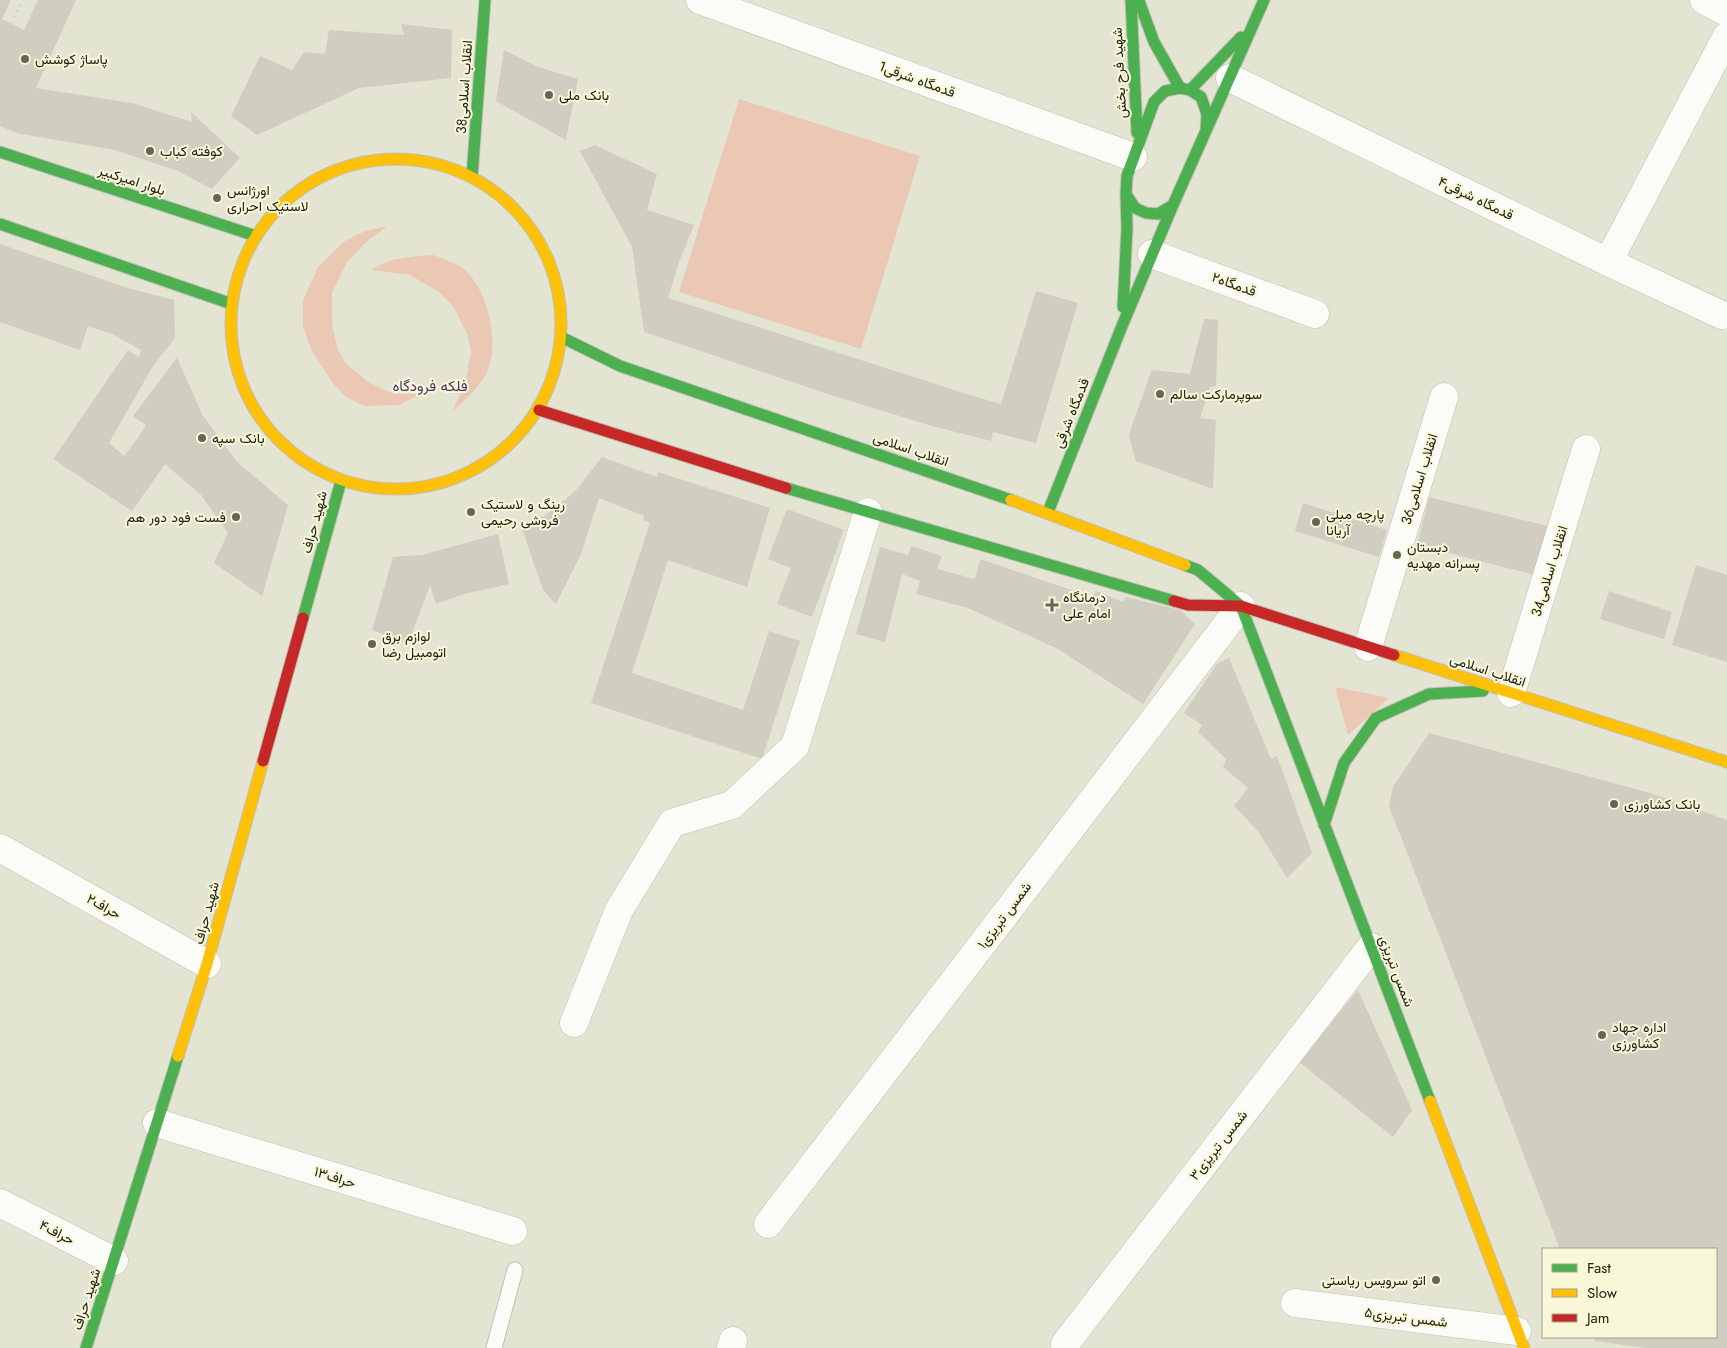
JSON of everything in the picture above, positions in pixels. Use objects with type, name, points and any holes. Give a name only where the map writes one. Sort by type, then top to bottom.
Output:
[{"type":"main road","name":"38انقلاب اسلامی","points":[[472,177],[485,0]]},
{"type":"main road","name":"شهید فرح بخش","points":[[1131,0],[1136,151]]},
{"type":"main road","points":[[1138,0],[1154,42],[1185,89],[1200,97],[1207,114],[1206,131]]},
{"type":"main road","points":[[1206,131],[1264,0]]},
{"type":"main road","points":[[1185,89],[1232,48],[1257,16]]},
{"type":"main road","name":"قدمگاه شرقی","points":[[1122,326],[1127,228],[1126,176],[1154,102],[1165,91],[1185,89]]},
{"type":"main road","name":"قدمگاه شرقی","points":[[1048,512],[1122,326],[1206,131]]},
{"type":"main road","name":"بلوار امیرکبیر","points":[[0,152],[256,236]]},
{"type":"main road","points":[[376,159],[426,161],[472,177],[512,206],[541,244],[558,289],[561,337],[558,362],[550,387],[539,410],[502,453],[453,481],[397,490],[341,481],[302,460],[269,430],[245,392],[232,349],[232,304],[240,269],[256,236],[288,199],[329,172],[376,159]]},
{"type":"main road","points":[[1126,194],[1135,208],[1146,213],[1158,214],[1174,205]]},
{"type":"main road","points":[[0,224],[232,304]]},
{"type":"main road","name":"انقلاب اسلامی","points":[[561,337],[620,366],[1048,512],[1198,570],[1240,606]]},
{"type":"main road","name":"انقلاب اسلامی","points":[[539,410],[868,512],[1188,605],[1240,606],[1727,762]]},
{"type":"main road","name":"شهید حراف","points":[[86,1348],[207,964],[341,481]]},
{"type":"main road","name":"شمس تبریزی","points":[[1240,606],[1521,1340]]},
{"type":"main road","points":[[1324,825],[1344,763],[1376,718],[1429,694],[1507,692]]},
{"type":"street","name":"1قدمگاه شرقی","points":[[700,0],[1136,151]]},
{"type":"street","points":[[1704,0],[1727,12]]},
{"type":"street","points":[[1608,262],[1727,36]]},
{"type":"street","name":"قدمگاه شرقی۴","points":[[1230,78],[1608,262],[1722,315]]},
{"type":"street","name":"قدمگاه۲","points":[[1152,254],[1315,314]]},
{"type":"street","name":"36انقلاب اسلامی","points":[[1368,647],[1444,398]]},
{"type":"street","name":"34انقلاب اسلامی","points":[[1507,692],[1586,449]]},
{"type":"street","points":[[574,1023],[619,910],[672,823],[732,805],[795,746],[868,512]]},
{"type":"street","name":"شمس تبریزی۱","points":[[768,1224],[1240,606]]},
{"type":"street","name":"حراف۲","points":[[0,848],[207,964]]},
{"type":"street","name":"شمس تبریزی۳","points":[[1065,1344],[1371,947]]},
{"type":"street","name":"حراف۱۳","points":[[156,1123],[513,1231]]},
{"type":"street","name":"حراف۴","points":[[0,1203],[114,1261]]},
{"type":"street","name":"۵شمس تبریزی","points":[[1295,1303],[1521,1340]]},
{"type":"lane","points":[[494,1348],[515,1270]]},
{"type":"path","points":[[11,24],[22,0]]},
{"type":"shaded area","points":[[739,99],[920,156],[861,349],[679,292]]},
{"type":"shaded area","points":[[387,226],[365,243],[347,262],[332,293],[332,324],[337,347],[346,364],[370,383],[394,394],[421,394],[399,405],[364,406],[346,397],[332,382],[311,349],[303,327],[303,300],[318,267],[345,241],[365,231]]},
{"type":"shaded area","points":[[433,255],[458,265],[468,273],[484,298],[492,329],[491,359],[487,372],[476,389],[452,412],[465,385],[471,352],[468,336],[453,306],[439,292],[410,275],[371,270],[393,260]]},
{"type":"shaded area","points":[[1335,687],[1389,698],[1348,735]]},
{"type":"building","points":[[0,0],[11,0],[2,19],[24,30],[38,0],[76,0],[36,88],[132,103],[192,122],[191,112],[240,158],[212,189],[178,171],[115,150],[16,133],[0,126]]},
{"type":"building","points":[[401,24],[452,30],[451,78],[359,88],[257,135],[231,116],[260,56],[292,70],[304,52],[325,54],[329,30],[404,35]]},
{"type":"building","name":"بانک ملی","points":[[504,50],[538,67],[578,79],[566,140],[496,101]]},
{"type":"building","points":[[595,145],[657,174],[647,210],[694,225],[679,262],[668,298],[1001,404],[1036,291],[1078,303],[1036,443],[993,432],[991,441],[932,426],[834,396],[644,332],[632,247],[580,151]]},
{"type":"building","points":[[0,244],[128,288],[174,300],[175,338],[153,366],[109,443],[124,456],[146,425],[133,416],[177,358],[202,414],[237,462],[288,505],[262,596],[214,563],[228,533],[201,495],[165,464],[132,511],[53,459],[128,350],[139,357],[141,350],[112,334],[88,326],[80,350],[0,322]]},
{"type":"building","points":[[1204,319],[1218,320],[1216,386],[1210,387],[1200,418],[1216,420],[1213,489],[1136,461],[1129,436],[1152,370],[1190,374]]},
{"type":"building","points":[[602,457],[657,477],[658,472],[770,508],[747,587],[668,560],[632,673],[743,710],[769,631],[800,641],[762,759],[591,703],[650,523],[643,520],[644,516],[599,498],[581,554],[556,604],[543,590],[521,526],[544,516],[565,500],[577,489]]},
{"type":"building","points":[[1429,497],[1548,526],[1535,575],[1417,545]]},
{"type":"building","points":[[1303,503],[1387,530],[1379,557],[1295,531]]},
{"type":"building","points":[[787,509],[844,530],[812,617],[777,604],[791,568],[768,559]]},
{"type":"building","points":[[498,534],[509,584],[464,594],[436,604],[430,585],[408,644],[372,630],[393,557],[422,555]]},
{"type":"building","points":[[911,546],[942,556],[937,569],[975,579],[980,559],[1092,597],[1096,591],[1123,602],[1126,597],[1180,610],[1195,624],[1143,704],[1058,649],[968,608],[916,594],[920,581],[902,574],[885,642],[856,634],[880,547],[908,555]]},
{"type":"building","points":[[1696,565],[1727,575],[1727,662],[1672,645]]},
{"type":"building","points":[[1609,591],[1672,612],[1664,639],[1600,619]]},
{"type":"building","points":[[1229,658],[1271,759],[1277,756],[1312,853],[1287,878],[1258,831],[1234,806],[1248,788],[1223,767],[1226,759],[1198,732],[1202,725],[1184,713],[1217,664]]},
{"type":"building","name":"اداره جهاد کشاورزی","points":[[1429,733],[1650,793],[1727,820],[1727,1348],[1645,1348],[1595,1341],[1594,1338],[1717,1338],[1717,1248],[1560,1248],[1389,806],[1393,787]]},
{"type":"building","points":[[1358,990],[1412,1110],[1393,1137],[1299,1062]]},
{"type":"traffic: fast","points":[[472,177],[485,0]]},
{"type":"traffic: fast","points":[[1131,0],[1137,133]]},
{"type":"traffic: fast","points":[[1206,131],[1207,114],[1201,97],[1190,90],[1180,88],[1165,91],[1154,102],[1127,176],[1126,194],[1135,208],[1146,213],[1158,214],[1173,205],[1264,0]]},
{"type":"traffic: fast","points":[[1139,1],[1154,42],[1180,88]]},
{"type":"traffic: fast","points":[[1190,90],[1241,37]]},
{"type":"traffic: fast","points":[[0,152],[256,236]]},
{"type":"traffic: fast","points":[[1123,307],[1127,228],[1126,194]]},
{"type":"traffic: fast","points":[[1048,512],[1122,326],[1173,205]]},
{"type":"traffic: fast","points":[[0,224],[232,304]]},
{"type":"traffic: fast","points":[[561,337],[620,366],[1011,500]]},
{"type":"traffic: fast","points":[[303,618],[341,481]]},
{"type":"traffic: fast","points":[[786,488],[1174,601]]},
{"type":"traffic: fast","points":[[1185,565],[1198,570],[1241,606],[1430,1101]]},
{"type":"traffic: fast","points":[[1324,825],[1344,763],[1376,718],[1429,694],[1483,691]]},
{"type":"traffic: fast","points":[[86,1348],[178,1056]]},
{"type":"traffic: slow","points":[[396,159],[428,162],[459,172],[488,187],[513,207],[533,232],[548,261],[558,292],[561,324],[558,356],[548,387],[533,416],[513,441],[488,461],[459,476],[428,486],[396,489],[364,486],[333,476],[304,461],[279,441],[259,416],[244,387],[234,356],[231,324],[234,292],[244,261],[259,232],[279,207],[304,187],[333,172],[364,162],[396,159]]},
{"type":"traffic: slow","points":[[1011,500],[1185,565]]},
{"type":"traffic: slow","points":[[1394,655],[1727,762]]},
{"type":"traffic: slow","points":[[178,1056],[207,964],[263,761]]},
{"type":"traffic: slow","points":[[1430,1101],[1524,1348]]},
{"type":"traffic: jam","points":[[539,410],[786,488]]},
{"type":"traffic: jam","points":[[1174,601],[1188,605],[1241,606],[1394,655]]},
{"type":"traffic: jam","points":[[263,761],[303,618]]},
{"type":"place","name":"پاساژ کوشش","points":[[25,59]]},
{"type":"place","name":"بانک ملی","points":[[549,95]]},
{"type":"place","name":"کوفته کباب","points":[[150,151]]},
{"type":"place","name":"اورژانس لاستیک احرارى","points":[[217,198]]},
{"type":"place","name":"سوپرمارکت سالم","points":[[1160,394]]},
{"type":"place","name":"بانک سپه","points":[[202,438]]},
{"type":"place","name":"رینگ و لاستیک فروشی رحیمی","points":[[471,512]]},
{"type":"place","name":"فست فود دور هم","points":[[236,517]]},
{"type":"place","name":"پارچه مبلی آریانا","points":[[1316,522]]},
{"type":"place","name":"دبستان پسرانه مهدیه","points":[[1397,555]]},
{"type":"place","name":"درمانگاه امام علی","points":[[1052,605]]},
{"type":"place","name":"لوازم برق اتومبیل رضا","points":[[372,644]]},
{"type":"place","name":"بانک کشاورزی","points":[[1614,804]]},
{"type":"place","name":"اداره جهاد کشاورزی","points":[[1602,1035]]},
{"type":"place","name":"اتو سرویس ریاستی","points":[[1436,1280]]},
{"type":"district","name":"فلکه فرودگاه","points":[[430,386]]}]
